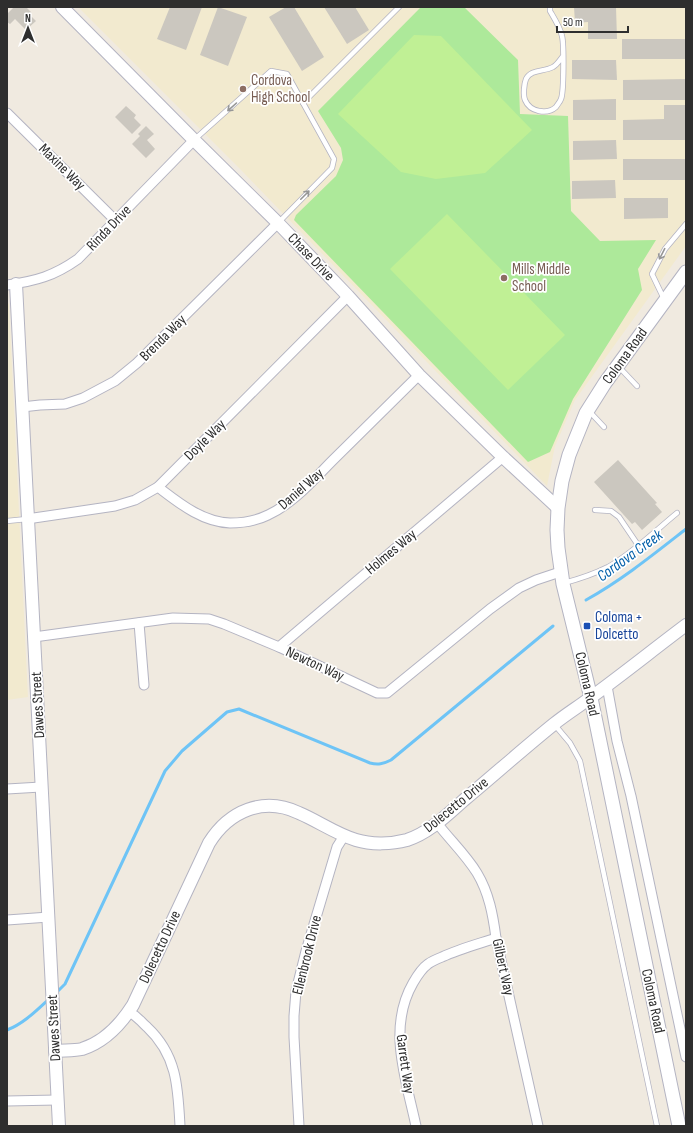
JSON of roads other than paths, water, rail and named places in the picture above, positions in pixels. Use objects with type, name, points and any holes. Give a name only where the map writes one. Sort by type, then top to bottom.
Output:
[{"type":"main road","name":"Coloma Road","points":[[679,1126],[590,698],[562,578],[558,548],[558,508],[562,481],[569,455],[578,430],[588,410],[605,383],[686,272]]},
{"type":"street","name":"Chase Drive","points":[[62,7],[278,223],[348,296],[419,375],[558,508]]},
{"type":"street","name":"Maxine Way","points":[[7,113],[116,221]]},
{"type":"street","name":"Rinda Drive","points":[[11,284],[35,280],[50,275],[65,268],[78,259],[194,140]]},
{"type":"street","name":"Brenda Way","points":[[22,407],[65,404],[83,398],[115,381],[137,363],[278,223]]},
{"type":"street","name":"Dawes Street","points":[[11,284],[22,407],[59,1126]]},
{"type":"street","name":"Doyle Way","points":[[27,519],[115,506],[135,500],[158,487],[348,296]]},
{"type":"street","name":"Daniel Way","points":[[158,487],[198,515],[215,520],[229,523],[242,522],[256,520],[268,515],[295,498],[419,375]]},
{"type":"street","name":"Holmes Way","points":[[279,647],[503,457]]},
{"type":"street","name":"Newton Way","points":[[34,637],[173,618],[209,619],[279,647],[376,693],[387,693],[490,609],[519,588],[536,580],[562,578]]},
{"type":"street","points":[[139,623],[144,685]]},
{"type":"street","name":"Dolecetto Drive","points":[[55,1051],[81,1050],[91,1045],[113,1030],[129,1012],[209,843],[215,833],[229,820],[246,810],[266,806],[286,808],[299,812],[344,836],[358,841],[371,843],[397,842],[414,837],[437,823],[554,724],[607,686],[686,624]]},
{"type":"street","points":[[607,686],[686,1057]]},
{"type":"street","points":[[7,789],[42,787]]},
{"type":"street","name":"Gilbert Way","points":[[437,823],[477,872],[492,911],[496,938],[538,1126]]},
{"type":"street","name":"Ellenbrook Drive","points":[[299,1126],[294,1037],[296,992],[306,951],[337,847],[344,836]]},
{"type":"street","points":[[7,920],[48,917]]},
{"type":"street","name":"Garrett Way","points":[[416,1126],[401,1057],[400,1041],[402,1010],[408,990],[419,972],[428,963],[452,952],[496,938]]},
{"type":"street","points":[[129,1012],[139,1016],[142,1022],[153,1032],[169,1056],[177,1083],[180,1126]]},
{"type":"street","points":[[7,1101],[57,1100]]},
{"type":"lane","points":[[303,103],[399,7]]},
{"type":"lane","points":[[550,7],[550,11],[562,35],[563,56],[563,89],[561,100],[556,107],[548,111],[539,111],[531,107],[524,100],[524,85],[526,78],[533,72],[552,68],[558,64],[563,56]]},
{"type":"lane","points":[[194,140],[272,71],[287,74],[334,159],[332,168],[278,223]]},
{"type":"lane","points":[[665,301],[652,274],[664,249],[686,224]]},
{"type":"lane","points":[[618,365],[637,386]]},
{"type":"lane","points":[[588,410],[604,427]]},
{"type":"lane","points":[[595,510],[610,511],[619,517],[638,545]]},
{"type":"lane","points":[[562,578],[592,574],[609,566],[638,545],[677,513]]},
{"type":"lane","points":[[7,521],[27,519]]},
{"type":"lane","points":[[554,724],[572,747],[580,761],[657,1126]]},
{"type":"waterway","name":"Cordova Creek","points":[[586,600],[625,575],[686,529]]},
{"type":"waterway","points":[[56,993],[65,984],[165,771],[182,751],[227,712],[239,709],[370,763],[383,763],[391,760],[553,626]]},
{"type":"waterway","points":[[7,1030],[24,1021],[49,999]]},
{"type":"place","name":"Cordova High School","points":[[243,89]]},
{"type":"place","name":"Mills Middle School","points":[[504,278]]},
{"type":"place","name":"Coloma + Dolcetto","points":[[587,626]]}]
